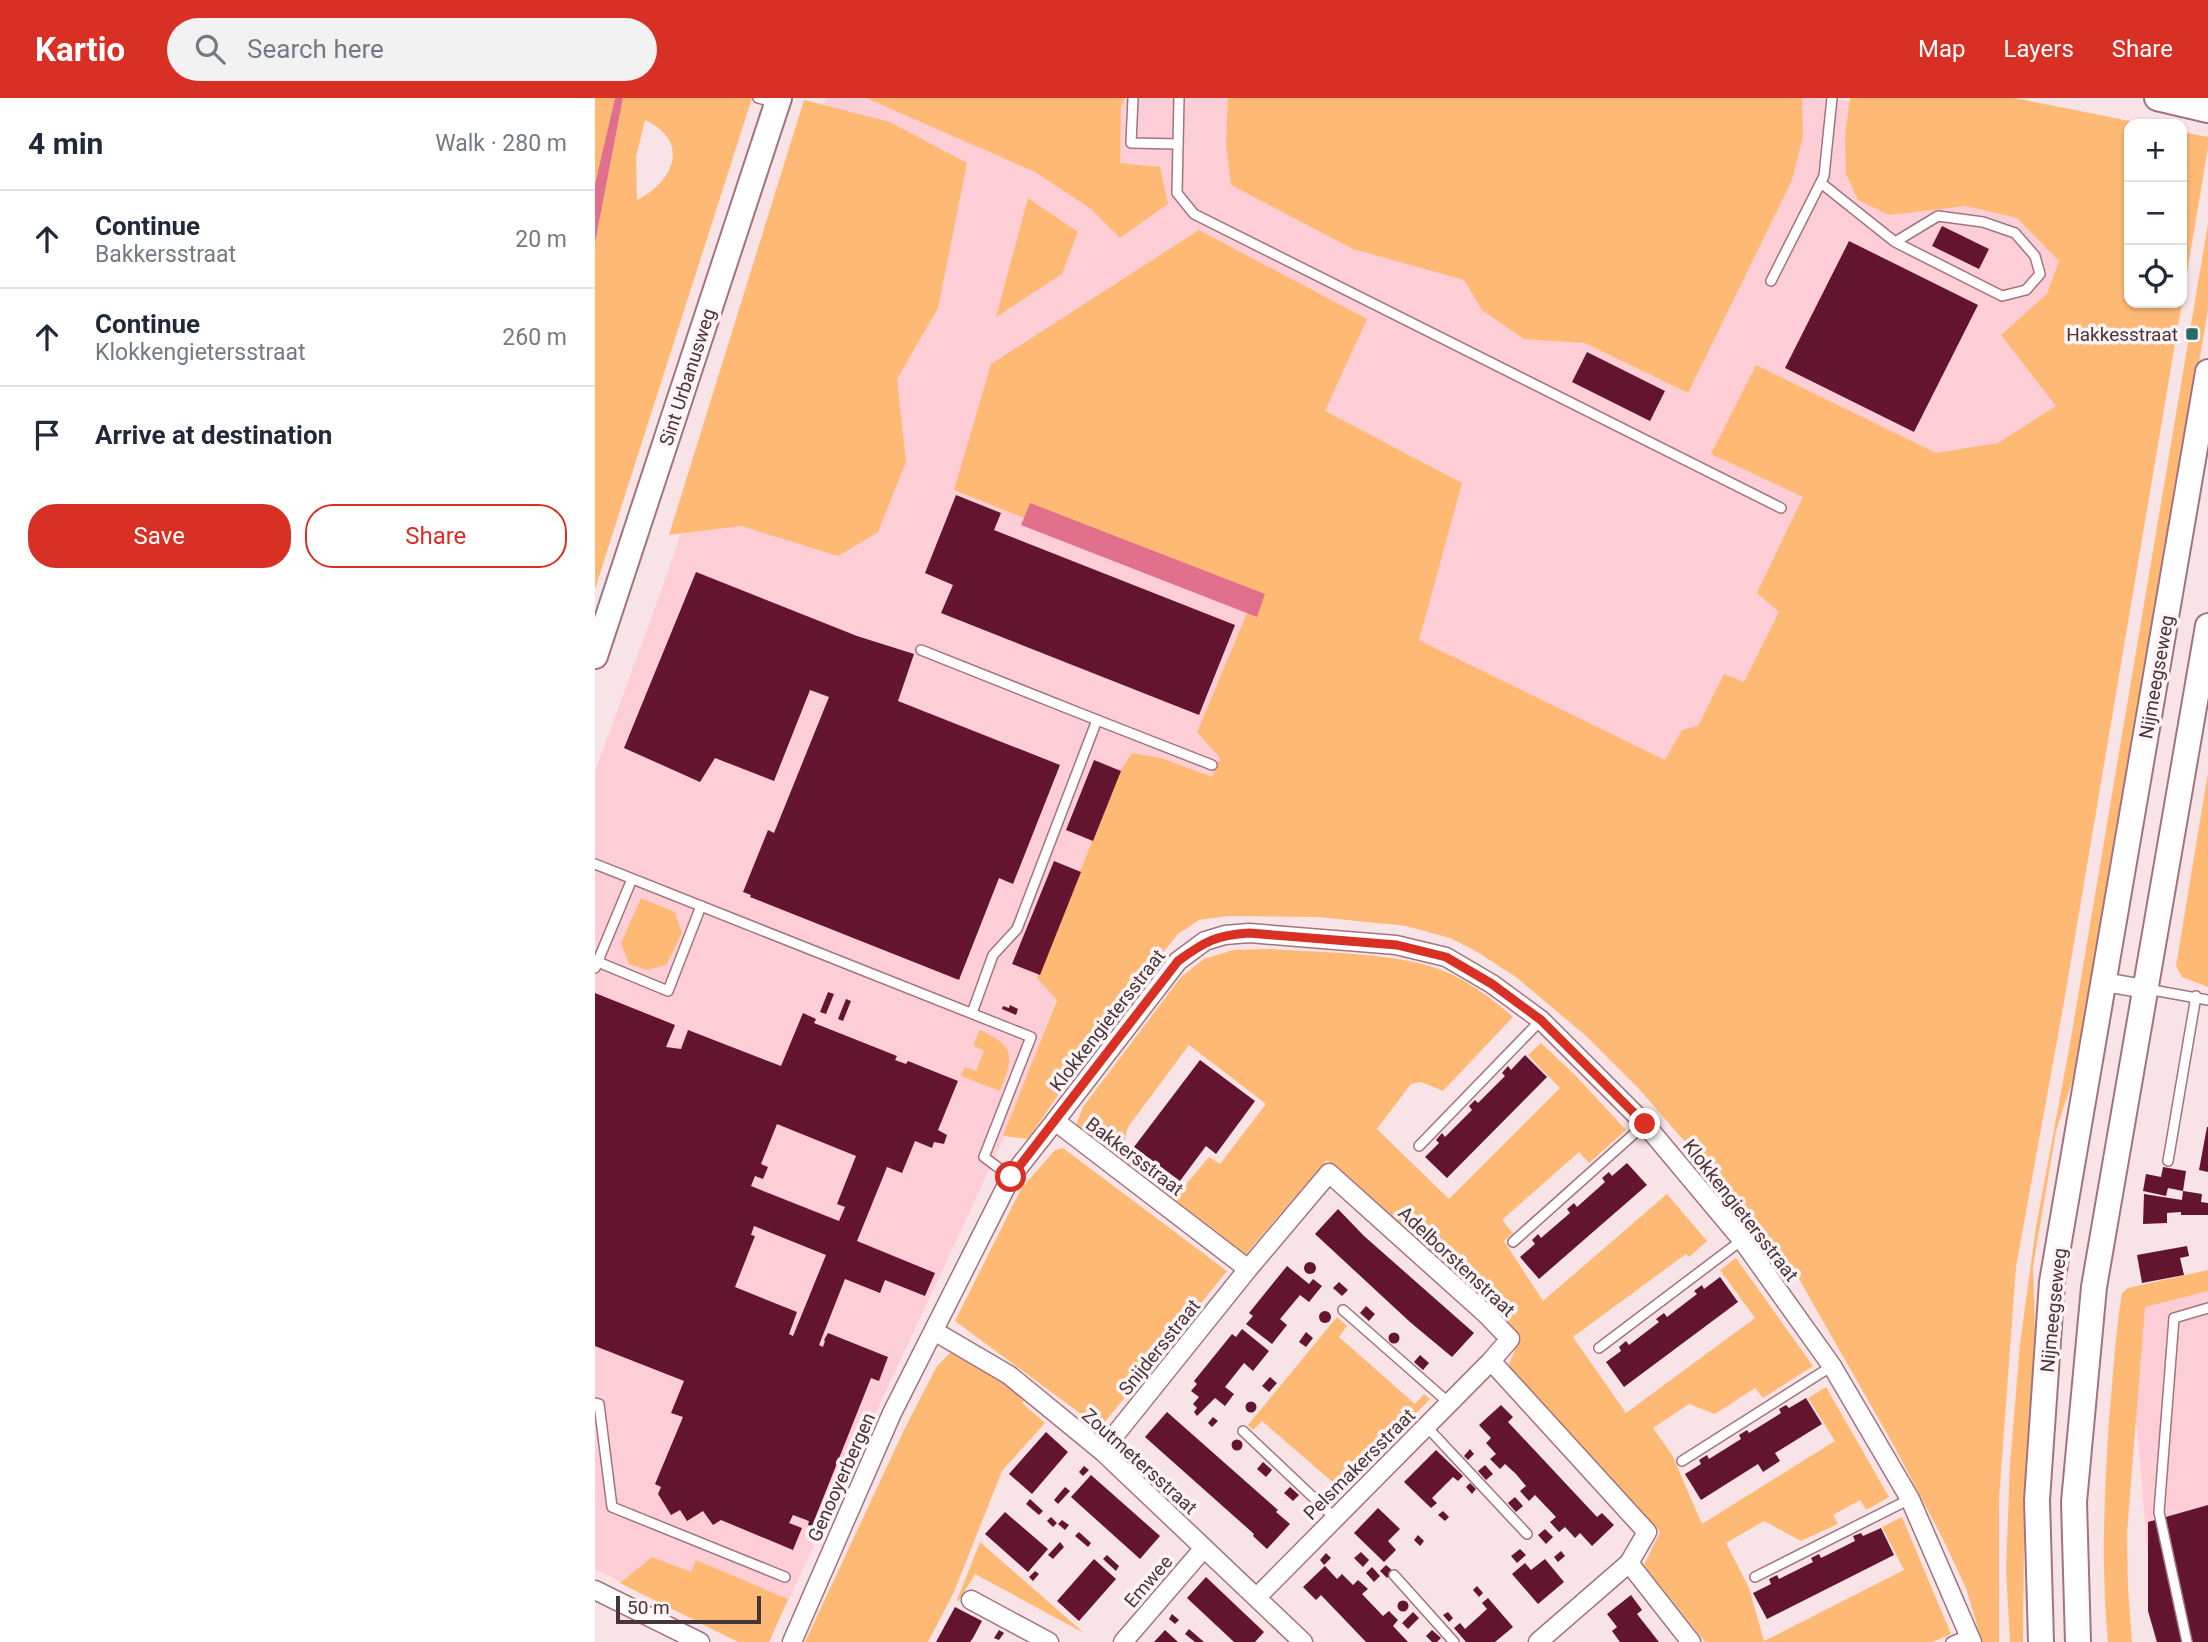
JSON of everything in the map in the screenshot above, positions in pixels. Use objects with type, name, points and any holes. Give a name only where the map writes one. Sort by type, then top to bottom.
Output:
[{"type":"main road","points":[[2157,98],[2208,110]]},
{"type":"main road","name":"Sint Urbanusweg","points":[[595,656],[771,100]]},
{"type":"main road","name":"Nijmeegseweg","points":[[2041,1642],[2037,1500],[2052,1282],[2208,372]]},
{"type":"main road","name":"Nijmeegseweg","points":[[2078,1642],[2074,1502],[2094,1287],[2208,626]]},
{"type":"street","name":"Klokkengietersstraat","points":[[1055,1121],[1178,961],[1205,941],[1225,935],[1249,933],[1397,945],[1446,957],[1492,984],[1541,1020],[1645,1124],[1742,1240],[1832,1366],[1910,1499],[1971,1638]]},
{"type":"street","points":[[2104,982],[2145,989]]},
{"type":"street","name":"Bakkersstraat","points":[[934,1331],[1011,1177],[1055,1121],[1248,1269]]},
{"type":"street","name":"Adelborstenstraat","points":[[1248,1269],[1329,1173],[1487,1315],[1510,1339],[1491,1361]]},
{"type":"street","name":"Snijdersstraat","points":[[1102,1451],[1248,1269]]},
{"type":"street","name":"Zoutmetersstraat","points":[[934,1331],[1009,1375],[1102,1451],[1303,1642]]},
{"type":"street","name":"Genooyerbergen","points":[[792,1642],[892,1413],[934,1331]]},
{"type":"street","points":[[1491,1361],[1647,1532],[1629,1563],[1538,1642]]},
{"type":"street","name":"Pelsmakersstraat","points":[[1257,1597],[1491,1361]]},
{"type":"street","name":"Emwee","points":[[1123,1642],[1205,1548]]},
{"type":"street","points":[[1629,1563],[1691,1642]]},
{"type":"street","points":[[595,1590],[700,1642]]},
{"type":"street","points":[[971,1600],[1049,1642]]},
{"type":"lane","points":[[1133,98],[1131,143],[1178,144]]},
{"type":"lane","points":[[1179,98],[1177,193],[1194,214],[1781,508]]},
{"type":"lane","points":[[1771,281],[1824,176],[1832,98]]},
{"type":"lane","points":[[1821,183],[1895,242],[2002,296],[2026,290],[2040,274],[2035,256],[2015,233],[1983,222],[1938,216],[1895,242]]},
{"type":"lane","points":[[921,650],[1212,765]]},
{"type":"lane","points":[[972,1013],[993,956],[1017,929],[1097,720]]},
{"type":"lane","points":[[595,864],[1031,1037],[983,1157],[1011,1177]]},
{"type":"lane","points":[[632,879],[597,965],[668,991],[701,906]]},
{"type":"lane","points":[[2145,989],[2208,1000]]},
{"type":"lane","points":[[2168,1161],[2196,996]]},
{"type":"lane","points":[[1419,1146],[1541,1020]]},
{"type":"lane","points":[[1513,1242],[1645,1124]]},
{"type":"lane","points":[[1599,1348],[1742,1240]]},
{"type":"lane","points":[[2187,1642],[2159,1512],[2174,1318],[2208,1308]]},
{"type":"lane","points":[[1343,1310],[1449,1403]]},
{"type":"lane","points":[[1682,1461],[1832,1366]]},
{"type":"lane","points":[[595,1402],[599,1404],[612,1507],[785,1577]]},
{"type":"lane","points":[[1426,1426],[1527,1534]]},
{"type":"lane","points":[[1243,1431],[1335,1518]]},
{"type":"lane","points":[[1755,1577],[1910,1499]]},
{"type":"lane","points":[[1394,1575],[1454,1642]]},
{"type":"lane","points":[[1951,1642],[1971,1638]]},
{"type":"shaded area","points":[[595,98],[615,98],[595,184]]},
{"type":"shaded area","points":[[615,98],[623,98],[595,243],[595,184]]},
{"type":"shaded area","points":[[623,98],[752,98],[595,589],[595,243]],"holes":[[[645,120],[668,139],[672,161],[660,183],[637,200],[636,157]]]},
{"type":"shaded area","points":[[827,98],[1819,98],[2124,130],[2124,308],[2128,308],[2050,946],[1140,777],[1004,1138],[769,1642],[739,1642],[595,1569],[595,772],[670,566],[819,115]]},
{"type":"shaded area","points":[[866,98],[1125,98],[1121,106],[1120,163],[1160,167],[1168,204],[1120,238],[1091,209],[1035,172]]},
{"type":"shaded area","points":[[1228,98],[1802,98],[1803,136],[1792,180],[1688,393],[1585,343],[1524,339],[1482,310],[1464,280],[1353,249],[1231,185],[1226,144]]},
{"type":"shaded area","points":[[1850,98],[2015,98],[2124,120],[2124,308],[2181,308],[2064,1002],[2016,1267],[1999,1499],[1999,1642],[1982,1642],[1966,1588],[1894,1446],[1799,1279],[1766,1235],[1640,1090],[1585,1035],[1516,977],[1474,950],[1450,938],[1406,926],[1318,917],[1228,916],[1199,920],[1178,934],[1146,973],[1102,1031],[1028,1139],[1003,1136],[1057,1000],[1037,978],[1121,770],[1132,753],[1161,758],[1212,777],[1220,758],[1197,732],[1247,613],[1257,617],[1030,504],[1024,518],[954,490],[991,364],[1199,230],[1367,319],[1325,411],[1462,483],[1419,640],[1665,760],[1682,730],[1698,726],[1724,674],[1744,682],[1779,612],[1757,593],[1803,497],[1711,454],[1756,365],[1936,453],[1998,443],[2056,406],[2001,335],[2047,294],[2059,261],[2017,218],[1966,206],[1889,215],[1858,200],[1846,174],[1845,136]]},
{"type":"shaded area","points":[[804,100],[890,122],[967,163],[938,308],[897,379],[906,462],[878,532],[838,556],[741,526],[669,535]]},
{"type":"shaded area","points":[[2187,133],[2208,137],[2187,272]]},
{"type":"shaded area","points":[[1028,198],[1078,232],[1062,274],[996,317]]},
{"type":"shaded area","points":[[2208,224],[2208,310],[2080,1057],[2056,1131],[2033,1267],[2035,1330],[2024,1536],[2023,1642],[2010,1642],[2006,1570],[2010,1465],[2020,1344],[2036,1227],[2071,1038]]},
{"type":"shaded area","points":[[1030,503],[1265,594],[1257,617],[1021,525]]},
{"type":"shaded area","points":[[2208,773],[2208,987],[2182,977],[2176,966]]},
{"type":"shaded area","points":[[641,898],[675,912],[682,933],[666,965],[647,970],[629,964],[621,943]]},
{"type":"shaded area","points":[[1270,949],[1411,961],[1451,974],[1491,999],[1513,1017],[1443,1091],[1421,1082],[1411,1084],[1377,1129],[1449,1199],[1560,1088],[1528,1055],[1541,1043],[1626,1130],[1589,1163],[1579,1152],[1502,1220],[1513,1233],[1504,1241],[1543,1301],[1667,1194],[1707,1241],[1689,1257],[1686,1254],[1573,1337],[1626,1413],[1755,1318],[1720,1270],[1736,1258],[1813,1366],[1763,1398],[1755,1388],[1715,1414],[1689,1404],[1653,1428],[1672,1455],[1702,1524],[1835,1441],[1808,1398],[1826,1387],[1889,1497],[1866,1510],[1860,1500],[1833,1515],[1838,1524],[1801,1541],[1764,1521],[1726,1543],[1749,1588],[1764,1641],[1904,1570],[1882,1527],[1902,1517],[1951,1634],[1932,1642],[1705,1642],[1644,1565],[1660,1532],[1507,1369],[1518,1342],[1511,1325],[1327,1160],[1245,1255],[1156,1187],[1166,1177],[1183,1188],[1209,1157],[1220,1164],[1266,1104],[1189,1045],[1128,1127],[1122,1148],[1140,1160],[1133,1169],[1076,1125],[1083,1107],[1181,977],[1204,959],[1233,950]]},
{"type":"shaded area","points":[[980,1030],[1001,1042],[1009,1054],[1008,1070],[1000,1091],[961,1076],[965,1067],[976,1071],[984,1051],[973,1045]]},
{"type":"shaded area","points":[[1063,1148],[1227,1271],[1100,1428],[955,1321],[1021,1189],[1055,1150]]},
{"type":"shaded area","points":[[2208,1270],[2208,1291],[2145,1307],[2127,1533],[2132,1642],[2108,1642],[2104,1559],[2106,1476],[2114,1357],[2122,1293],[2128,1288]]},
{"type":"shaded area","points":[[2208,1281],[2208,1642],[2155,1642],[2126,1295]]},
{"type":"shaded area","points":[[1337,1317],[1347,1326],[1339,1337],[1415,1404],[1424,1394],[1430,1399],[1330,1500],[1327,1496],[1336,1485],[1262,1421],[1253,1430],[1248,1425]]},
{"type":"shaded area","points":[[953,1350],[1027,1397],[1022,1403],[1045,1423],[1002,1471],[954,1592],[928,1642],[805,1642],[905,1428],[937,1366]]},
{"type":"shaded area","points":[[980,1542],[1084,1633],[975,1574],[959,1601],[957,1600]]},
{"type":"shaded area","points":[[652,1557],[691,1572],[696,1560],[788,1599],[769,1642],[738,1642],[620,1583]]},
{"type":"building","points":[[1942,226],[1989,249],[1979,269],[1932,246]]},
{"type":"building","points":[[1849,241],[1978,305],[1914,432],[1785,368]]},
{"type":"building","points":[[1587,352],[1665,391],[1650,421],[1572,382]]},
{"type":"building","points":[[956,495],[1001,513],[994,530],[1235,625],[1199,715],[941,613],[953,585],[925,573]]},
{"type":"building","points":[[696,572],[857,636],[914,654],[898,701],[1060,765],[1013,884],[999,878],[959,980],[743,892],[768,830],[774,833],[829,697],[810,690],[774,781],[715,758],[700,782],[624,748]]},
{"type":"building","points":[[1094,760],[1121,771],[1093,841],[1066,830]]},
{"type":"building","points":[[1054,861],[1081,872],[1040,975],[1012,964]]},
{"type":"building","points":[[828,992],[834,994],[826,1014],[820,1012]]},
{"type":"building","points":[[595,993],[675,1025],[666,1047],[681,1049],[688,1030],[781,1066],[803,1013],[816,1019],[814,1023],[897,1056],[895,1060],[906,1064],[908,1061],[958,1081],[938,1130],[947,1135],[944,1144],[934,1142],[932,1148],[915,1141],[902,1173],[887,1167],[857,1241],[935,1273],[925,1296],[885,1280],[880,1293],[845,1279],[819,1345],[823,1347],[828,1333],[888,1357],[879,1381],[871,1378],[812,1526],[808,1525],[809,1521],[793,1515],[789,1523],[802,1528],[793,1550],[721,1520],[713,1525],[703,1511],[687,1521],[680,1510],[671,1515],[658,1494],[661,1487],[655,1484],[683,1417],[671,1413],[684,1381],[595,1346]],"holes":[[[777,1124],[856,1156],[837,1204],[845,1207],[839,1221],[751,1186],[755,1176],[763,1179],[768,1167],[761,1164]],[[754,1226],[826,1255],[793,1336],[789,1334],[797,1312],[735,1287],[755,1236],[751,1235]]]},
{"type":"building","points":[[846,999],[851,1001],[843,1021],[838,1019]]},
{"type":"building","points":[[1010,1005],[1018,1009],[1016,1015],[1002,1009],[1003,1006],[1009,1008]]},
{"type":"building","points":[[1525,1055],[1547,1077],[1447,1178],[1425,1157],[1439,1143],[1436,1140],[1442,1133],[1445,1137],[1472,1110],[1469,1106],[1475,1100],[1478,1103],[1505,1076],[1502,1073],[1508,1066],[1511,1070]]},
{"type":"building","points":[[1200,1060],[1255,1101],[1216,1154],[1206,1146],[1180,1181],[1134,1147]]},
{"type":"building","points":[[2208,1127],[2208,1172],[2199,1170]]},
{"type":"building","points":[[1627,1163],[1647,1185],[1539,1279],[1520,1257],[1535,1244],[1532,1240],[1538,1234],[1541,1238],[1570,1213],[1567,1209],[1574,1203],[1577,1207],[1605,1182],[1602,1178],[1609,1172],[1612,1176]]},
{"type":"building","points":[[2163,1167],[2186,1171],[2183,1191],[2168,1188],[2166,1196],[2143,1191],[2146,1174],[2161,1177]]},
{"type":"building","points":[[2183,1191],[2202,1194],[2201,1202],[2208,1203],[2208,1215],[2167,1213],[2167,1223],[2143,1224],[2144,1194],[2182,1200]]},
{"type":"building","points":[[1338,1209],[1364,1236],[1474,1333],[1452,1357],[1315,1234]]},
{"type":"building","points":[[2187,1246],[2189,1256],[2180,1258],[2184,1275],[2142,1283],[2137,1255]]},
{"type":"building","points":[[1310,1262],[1316,1268],[1310,1274],[1304,1268]]},
{"type":"building","points":[[1287,1266],[1309,1284],[1313,1279],[1322,1286],[1309,1302],[1300,1295],[1280,1319],[1287,1325],[1272,1344],[1246,1324],[1253,1316],[1249,1313]]},
{"type":"building","points":[[1720,1277],[1738,1302],[1624,1387],[1606,1362],[1621,1351],[1619,1347],[1626,1341],[1629,1345],[1659,1322],[1656,1319],[1664,1313],[1667,1317],[1697,1294],[1694,1291],[1702,1285],[1704,1289]]},
{"type":"building","points":[[1339,1282],[1348,1290],[1342,1296],[1333,1288]]},
{"type":"building","points":[[1366,1306],[1375,1314],[1369,1321],[1360,1313]]},
{"type":"building","points":[[1325,1311],[1331,1317],[1325,1323],[1319,1317]]},
{"type":"building","points":[[1242,1329],[1269,1351],[1253,1371],[1244,1363],[1225,1387],[1234,1394],[1225,1406],[1215,1398],[1197,1416],[1194,1412],[1197,1408],[1193,1404],[1199,1397],[1191,1391],[1197,1384],[1194,1381],[1232,1334],[1236,1337]]},
{"type":"building","points":[[1306,1332],[1313,1338],[1306,1347],[1299,1342]]},
{"type":"building","points":[[1394,1332],[1400,1338],[1394,1344],[1388,1338]]},
{"type":"building","points":[[1420,1355],[1429,1363],[1423,1370],[1414,1362]]},
{"type":"building","points":[[1270,1377],[1277,1383],[1269,1392],[1262,1386]]},
{"type":"building","points":[[1806,1398],[1822,1424],[1775,1453],[1780,1461],[1763,1472],[1758,1464],[1701,1500],[1685,1474],[1701,1464],[1699,1460],[1707,1455],[1709,1459],[1741,1439],[1739,1435],[1747,1430],[1749,1433],[1781,1413],[1779,1409],[1786,1405],[1789,1408]]},
{"type":"building","points":[[1251,1401],[1257,1407],[1251,1413],[1245,1407]]},
{"type":"building","points":[[1501,1405],[1513,1417],[1508,1422],[1597,1517],[1602,1513],[1614,1525],[1592,1546],[1580,1533],[1575,1538],[1565,1527],[1559,1532],[1550,1522],[1556,1517],[1535,1495],[1529,1501],[1520,1491],[1526,1486],[1516,1474],[1505,1464],[1500,1469],[1490,1459],[1496,1454],[1486,1443],[1491,1438],[1479,1425]]},
{"type":"building","points":[[1167,1412],[1278,1510],[1276,1512],[1290,1524],[1267,1549],[1254,1534],[1145,1437]]},
{"type":"building","points":[[1213,1417],[1218,1421],[1212,1427],[1208,1423]]},
{"type":"building","points":[[1046,1432],[1068,1452],[1032,1494],[1009,1474]]},
{"type":"building","points":[[1237,1439],[1243,1445],[1237,1451],[1231,1445]]},
{"type":"building","points":[[1470,1449],[1474,1454],[1468,1460],[1464,1456]]},
{"type":"building","points":[[1436,1450],[1463,1476],[1458,1481],[1453,1477],[1432,1498],[1437,1503],[1431,1508],[1404,1482]]},
{"type":"building","points":[[1263,1462],[1272,1470],[1266,1477],[1257,1469]]},
{"type":"building","points":[[1485,1465],[1493,1474],[1486,1480],[1478,1471]]},
{"type":"building","points":[[1084,1466],[1089,1470],[1083,1476],[1079,1472]]},
{"type":"building","points":[[1091,1475],[1160,1536],[1140,1559],[1071,1497]]},
{"type":"building","points":[[1470,1483],[1476,1489],[1472,1494],[1466,1487]]},
{"type":"building","points":[[1065,1487],[1070,1491],[1058,1504],[1054,1500]]},
{"type":"building","points":[[1290,1487],[1299,1495],[1293,1501],[1284,1493]]},
{"type":"building","points":[[1515,1497],[1523,1506],[1516,1512],[1508,1503]]},
{"type":"building","points":[[1030,1499],[1043,1511],[1039,1515],[1026,1504]]},
{"type":"building","points":[[2208,1505],[2208,1642],[2157,1642],[2148,1611],[2148,1522]]},
{"type":"building","points":[[1378,1508],[1400,1529],[1388,1541],[1396,1550],[1384,1562],[1354,1533]]},
{"type":"building","points":[[1443,1511],[1449,1517],[1445,1521],[1438,1515]]},
{"type":"building","points":[[1005,1512],[1048,1549],[1028,1572],[985,1534]]},
{"type":"building","points":[[1051,1517],[1057,1523],[1053,1527],[1047,1521]]},
{"type":"building","points":[[1062,1520],[1069,1525],[1065,1530],[1058,1524]]},
{"type":"building","points":[[1881,1528],[1894,1555],[1767,1619],[1753,1593],[1771,1584],[1769,1579],[1777,1575],[1779,1579],[1813,1562],[1811,1558],[1819,1554],[1821,1558],[1855,1541],[1853,1536],[1861,1533],[1863,1536]]},
{"type":"building","points":[[1545,1529],[1553,1537],[1546,1544],[1538,1535]]},
{"type":"building","points":[[1079,1532],[1091,1543],[1088,1547],[1075,1536]]},
{"type":"building","points":[[1418,1535],[1424,1541],[1420,1546],[1414,1540]]},
{"type":"building","points":[[1060,1542],[1064,1547],[1053,1559],[1048,1555]]},
{"type":"building","points":[[1520,1549],[1526,1555],[1517,1563],[1511,1556]]},
{"type":"building","points":[[1561,1551],[1565,1556],[1558,1562],[1554,1557]]},
{"type":"building","points":[[1361,1552],[1369,1560],[1363,1567],[1354,1558]]},
{"type":"building","points":[[1326,1553],[1331,1558],[1324,1565],[1320,1560]]},
{"type":"building","points":[[1107,1555],[1119,1566],[1116,1571],[1103,1559]]},
{"type":"building","points":[[1094,1559],[1116,1579],[1079,1621],[1057,1601]]},
{"type":"building","points":[[1545,1559],[1564,1582],[1538,1604],[1512,1574],[1525,1563],[1531,1570]]},
{"type":"building","points":[[1386,1565],[1394,1572],[1387,1578],[1380,1571]]},
{"type":"building","points":[[1325,1566],[1337,1579],[1342,1574],[1353,1585],[1358,1580],[1368,1589],[1362,1594],[1383,1616],[1389,1611],[1398,1620],[1393,1626],[1408,1642],[1366,1642],[1321,1595],[1316,1600],[1303,1587]]},
{"type":"building","points":[[1372,1567],[1380,1576],[1374,1582],[1366,1573]]},
{"type":"building","points":[[1035,1571],[1039,1574],[1033,1581],[1029,1577]]},
{"type":"building","points":[[1206,1577],[1264,1632],[1255,1642],[1234,1642],[1187,1598]]},
{"type":"building","points":[[1477,1586],[1483,1593],[1479,1597],[1473,1590]]},
{"type":"building","points":[[1631,1595],[1642,1610],[1637,1614],[1659,1642],[1620,1642],[1612,1631],[1617,1627],[1607,1614]]},
{"type":"building","points":[[1488,1598],[1513,1627],[1495,1642],[1466,1642],[1454,1628],[1460,1623],[1465,1629],[1487,1609],[1482,1603]]},
{"type":"building","points":[[1403,1600],[1409,1606],[1403,1612],[1397,1606]]},
{"type":"building","points":[[955,1607],[982,1621],[973,1638],[970,1642],[936,1642]]},
{"type":"building","points":[[1413,1612],[1419,1618],[1408,1629],[1402,1623]]},
{"type":"building","points":[[1448,1612],[1453,1618],[1449,1622],[1443,1615]]},
{"type":"building","points":[[1172,1614],[1179,1620],[1175,1624],[1169,1619]]},
{"type":"building","points":[[1189,1629],[1204,1642],[1195,1642],[1185,1634]]},
{"type":"building","points":[[999,1630],[1004,1633],[999,1640],[994,1638]]},
{"type":"building","points":[[1165,1630],[1178,1642],[1154,1642]]},
{"type":"building","points":[[1432,1630],[1441,1638],[1437,1642],[1432,1642],[1426,1636]]},
{"type":"place","name":"Hakkesstraat","points":[[2192,334]]},
{"type":"route","points":[[1011,1177],[1178,961],[1205,941],[1225,935],[1249,933],[1397,945],[1446,957],[1492,984],[1541,1020],[1645,1124]]}]
